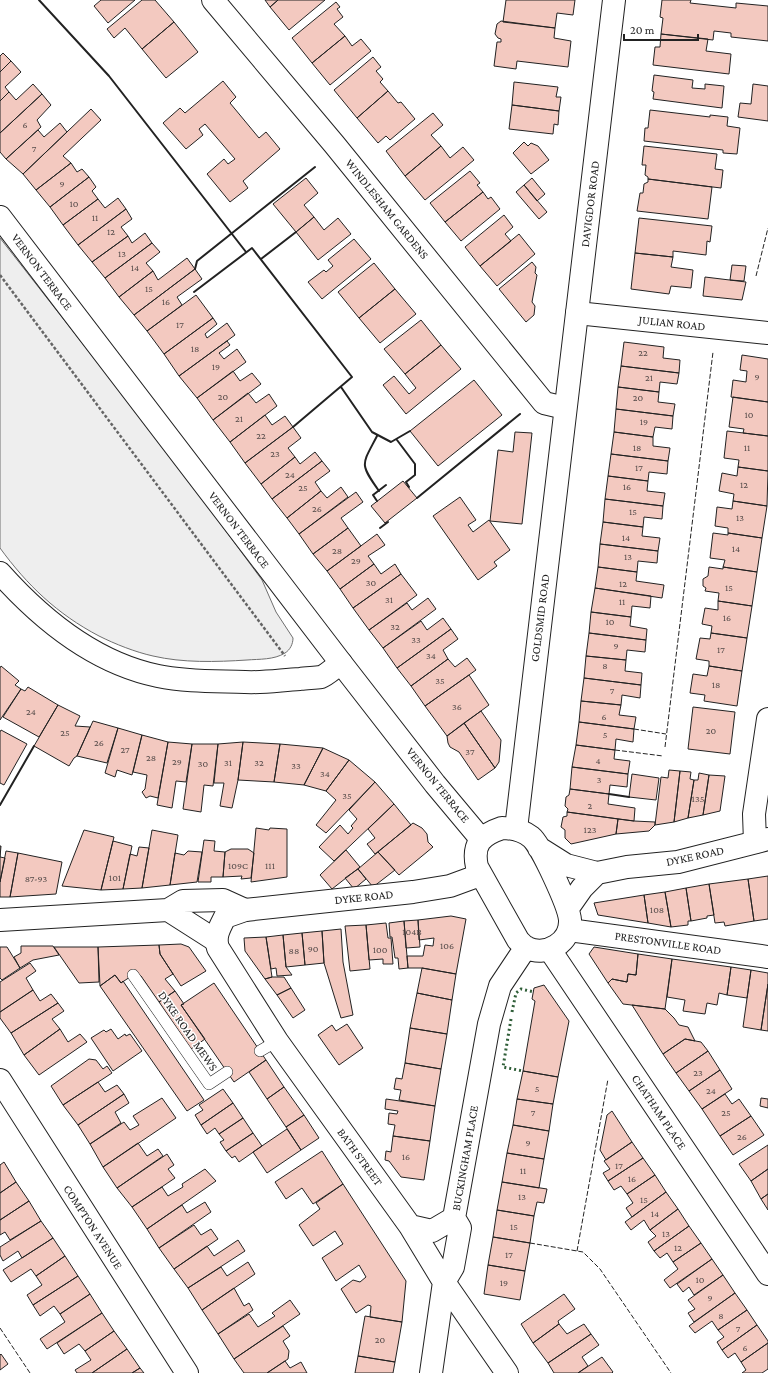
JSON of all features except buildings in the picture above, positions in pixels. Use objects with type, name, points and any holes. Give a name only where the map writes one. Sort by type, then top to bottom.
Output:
[{"type":"main road","name":"WINDLESHAM GARDENS","points":[[213,0],[334,144],[544,403],[565,408]]},
{"type":"main road","name":"DAVIGDOR ROAD","points":[[565,408],[614,0]]},
{"type":"main road","name":"VERNON TERRACE","points":[[0,217],[341,663],[435,784],[481,839]]},
{"type":"main road","name":"JULIAN ROAD","points":[[577,313],[768,333]]},
{"type":"main road","name":"GOLDSMID ROAD","points":[[516,829],[565,408]]},
{"type":"main road","points":[[0,573],[19,595],[43,616],[82,645],[104,657],[137,670],[158,676],[191,680],[263,682],[322,677],[341,663]]},
{"type":"main road","points":[[761,840],[754,814],[768,719]]},
{"type":"main road","points":[[516,829],[502,828],[488,833],[481,839],[475,854],[480,875],[518,940],[526,948],[535,950],[550,950],[557,946],[566,937],[569,930]]},
{"type":"main road","name":"DYKE ROAD","points":[[516,829],[531,837],[539,848],[568,908],[570,920],[569,930]]},
{"type":"main road","name":"DYKE ROAD","points":[[539,848],[566,865],[597,873],[627,867],[678,862],[761,840]]},
{"type":"main road","points":[[568,908],[582,888],[597,873]]},
{"type":"main road","name":"DYKE ROAD","points":[[215,940],[225,917],[245,910],[450,886],[480,875]]},
{"type":"main road","points":[[0,920],[168,910],[183,901],[223,900],[245,910]]},
{"type":"main road","points":[[168,910],[215,940]]},
{"type":"main road","name":"PRESTONVILLE ROAD","points":[[569,930],[768,957]]},
{"type":"main road","name":"BATH STREET","points":[[215,940],[269,1046],[410,1226],[444,1282],[507,1373]]},
{"type":"main road","name":"BUCKINGHAM PLACE","points":[[431,1373],[444,1282],[453,1267],[460,1228],[454,1218],[490,1024],[500,986],[526,948]]},
{"type":"main road","name":"CHATHAM PLACE","points":[[550,950],[768,1274]]},
{"type":"main road","name":"COMPTON AVENUE","points":[[0,1080],[187,1373]]},
{"type":"main road","points":[[410,1226],[432,1231],[454,1218]]},
{"type":"lane","name":"DYKE ROAD MEWS","points":[[133,975],[209,1084],[227,1072]]},
{"type":"path","points":[[0,275],[301,678]]},
{"type":"shaded area","points":[[0,238],[169,454],[262,580],[276,612],[293,638],[291,647],[285,653],[266,659],[200,661],[164,658],[125,648],[99,636],[56,608],[32,586],[10,562],[0,548]]},
{"type":"hedge","points":[[512,1012],[516,993],[521,989],[534,992]]},
{"type":"hedge","points":[[511,1019],[503,1067],[523,1071]]},
{"type":"fence","points":[[756,276],[768,228]]},
{"type":"fence","points":[[665,747],[713,352]]},
{"type":"fence","points":[[634,729],[666,734]]},
{"type":"fence","points":[[615,750],[663,756]]},
{"type":"fence","points":[[577,1251],[608,1079]]},
{"type":"fence","points":[[530,1243],[583,1252],[600,1269],[671,1373]]},
{"type":"fence","points":[[0,1328],[30,1373]]},
{"type":"wall","points":[[39,0],[109,76],[246,252]]},
{"type":"wall","points":[[195,269],[197,261],[315,167]]},
{"type":"wall","points":[[261,259],[296,232]]},
{"type":"wall","points":[[194,292],[252,248],[352,377],[293,427]]},
{"type":"wall","points":[[341,387],[372,432],[391,442],[410,431]]},
{"type":"wall","points":[[417,498],[520,414]]},
{"type":"wall","points":[[377,436],[368,453],[365,464],[368,475],[379,491]]},
{"type":"wall","points":[[397,440],[415,464],[415,475],[406,482],[409,487]]},
{"type":"wall","points":[[377,501],[373,495],[386,485]]},
{"type":"wall","points":[[380,528],[388,522]]},
{"type":"wall","points":[[0,805],[34,746]]},
{"type":"wall","points":[[609,794],[629,797]]}]
